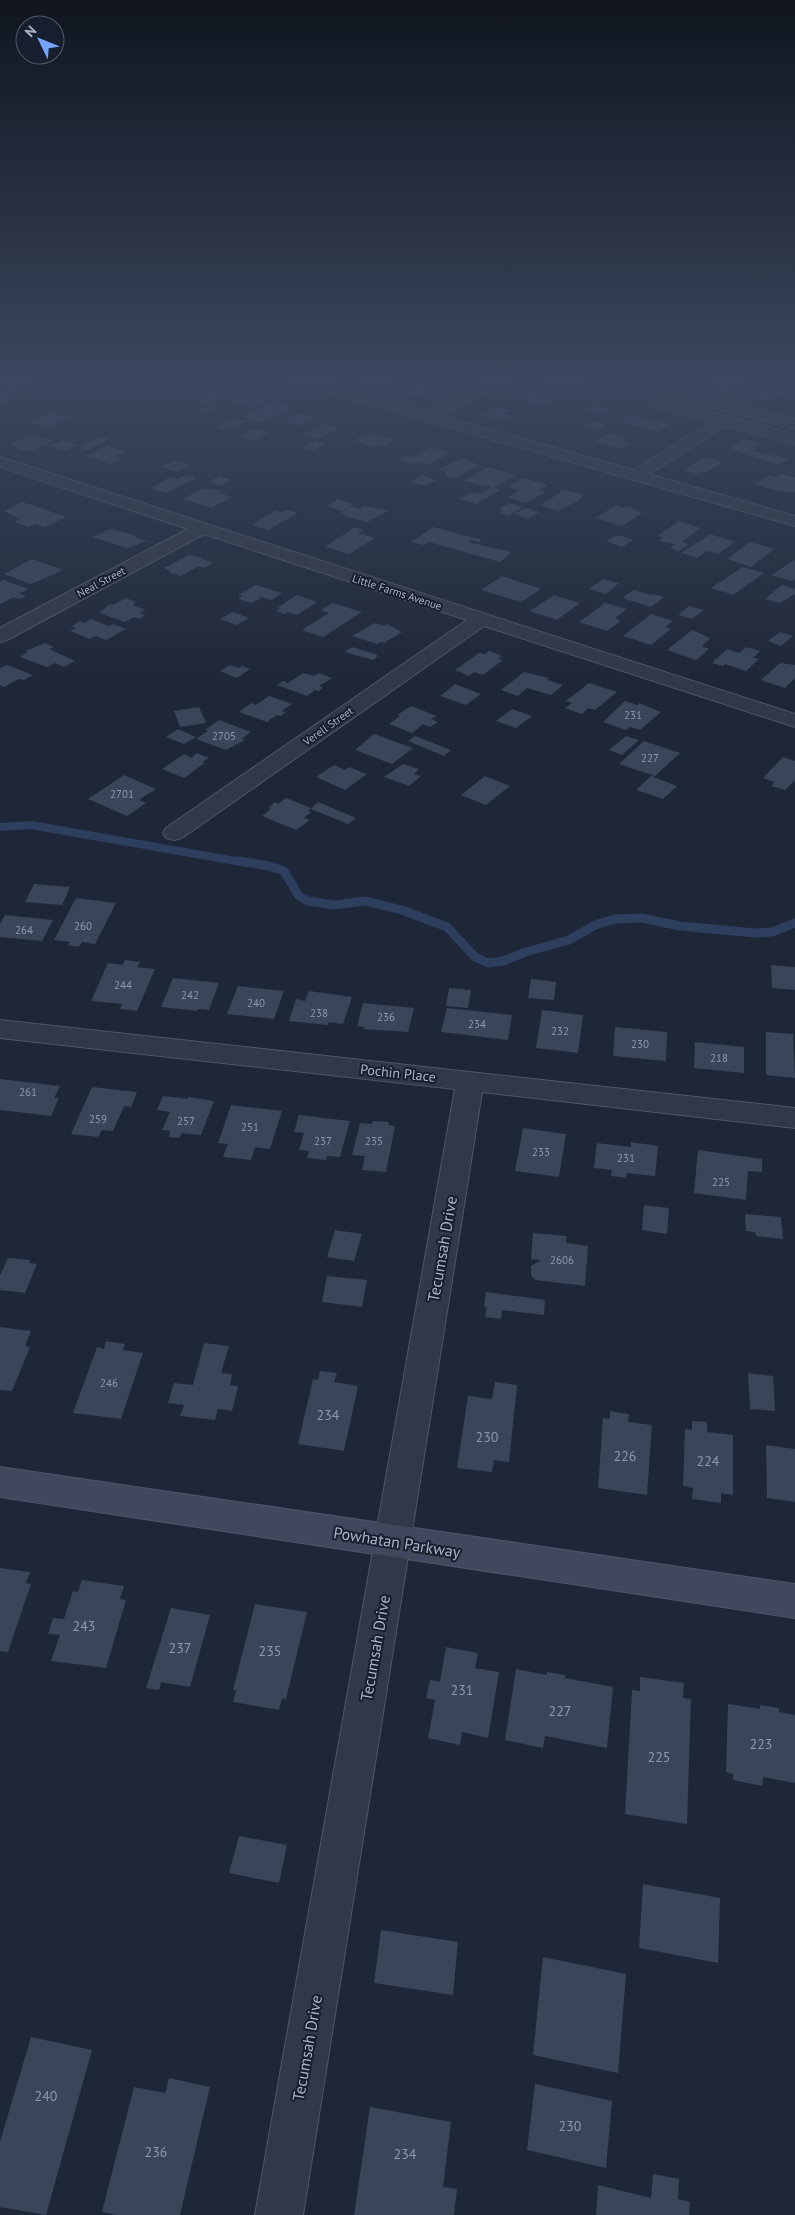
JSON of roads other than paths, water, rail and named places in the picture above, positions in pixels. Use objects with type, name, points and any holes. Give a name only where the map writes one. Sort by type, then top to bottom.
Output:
[{"type":"main road","name":"Powhatan Parkway","points":[[0,1482],[795,1601]]},
{"type":"street","name":"Little Farms Avenue","points":[[47,477],[795,721]]},
{"type":"street","points":[[640,477],[795,522]]},
{"type":"street","name":"Neal Street","points":[[0,636],[202,528]]},
{"type":"street","name":"Verell Street","points":[[174,832],[481,619]]},
{"type":"street","name":"Pochin Place","points":[[0,1029],[795,1118]]},
{"type":"street","name":"Tecumsah Drive","points":[[279,2215],[470,1081]]},
{"type":"waterway","points":[[0,827],[31,825],[247,863]]},
{"type":"waterway","points":[[240,861],[269,866],[284,871],[299,896],[308,901],[334,905],[365,901],[402,910],[447,927],[475,957],[488,963],[503,961],[526,952],[569,940],[595,925],[615,919],[642,918],[680,926],[755,933],[772,932],[795,923]]}]
